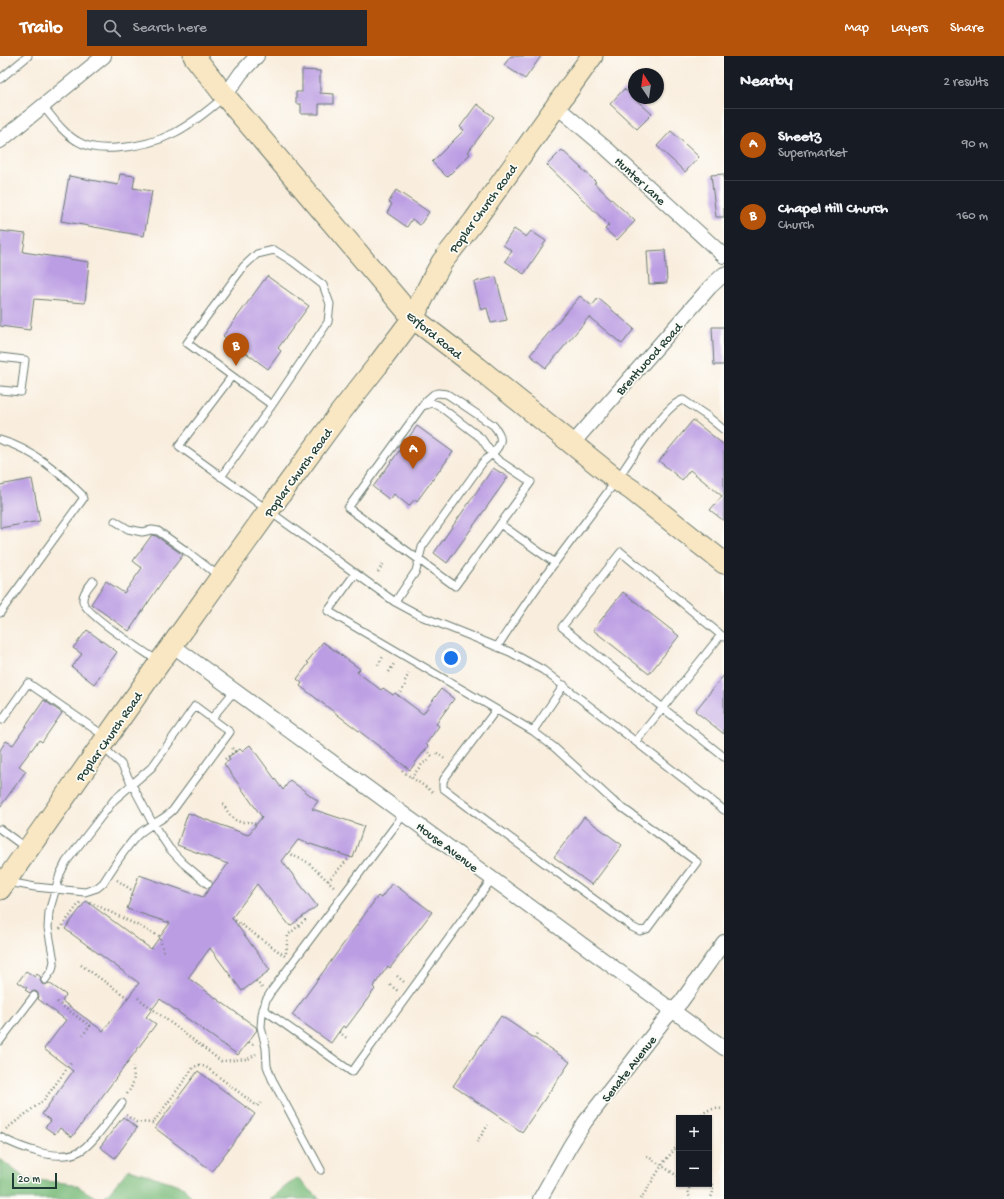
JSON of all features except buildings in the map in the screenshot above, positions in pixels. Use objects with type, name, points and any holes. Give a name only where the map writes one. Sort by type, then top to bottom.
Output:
[{"type":"street","points":[[0,142],[104,56]]},
{"type":"street","name":"Erford Road","points":[[194,56],[225,96],[412,318],[724,563]]},
{"type":"street","points":[[225,96],[241,73],[257,56]]},
{"type":"street","name":"Poplar Church Road","points":[[3,885],[172,645],[340,413],[412,318],[442,262],[474,221],[592,56]]},
{"type":"street","name":"Hunter Lane","points":[[556,106],[607,149],[724,256]]},
{"type":"street","name":"Brentwood Road","points":[[573,444],[710,287],[724,274]]},
{"type":"street","name":"House Avenue","points":[[172,645],[724,1048]]},
{"type":"street","name":"Senate Avenue","points":[[540,1199],[585,1122],[681,1002],[724,942]]},
{"type":"lane","points":[[0,79],[28,56]]},
{"type":"lane","points":[[43,106],[67,134],[78,142],[92,147],[132,147],[159,140],[178,132],[225,96]]},
{"type":"lane","points":[[221,477],[272,405],[328,322],[330,304],[323,285],[292,261],[274,250],[257,254],[244,266],[187,343],[272,405]]},
{"type":"lane","points":[[0,358],[25,360],[21,392],[0,390]]},
{"type":"lane","points":[[232,376],[179,446],[354,574],[395,602],[421,616],[497,647],[543,670],[724,810]]},
{"type":"lane","points":[[395,602],[416,571],[420,560],[422,547],[483,462],[492,454],[499,448],[501,443],[495,428],[447,394],[434,394],[426,401],[421,407],[348,508],[420,560],[455,586],[531,482],[498,460],[492,454],[481,438],[438,405],[429,403],[421,407]]},
{"type":"lane","points":[[497,647],[555,563],[617,480],[643,441],[673,406],[679,401],[683,400],[707,416],[724,430]]},
{"type":"lane","points":[[0,440],[20,448],[60,474],[82,495],[83,499],[0,613]]},
{"type":"lane","points":[[115,521],[128,529],[142,532],[152,530],[158,531],[221,578]]},
{"type":"lane","points":[[500,524],[555,563]]},
{"type":"lane","points":[[636,741],[663,708],[722,636],[621,552],[562,627],[663,708],[712,748],[724,757]]},
{"type":"lane","points":[[354,574],[328,611],[533,731],[555,748],[614,801],[697,862],[648,929],[640,931],[632,927],[443,788],[442,782],[444,779],[496,710]]},
{"type":"lane","points":[[93,582],[83,595],[85,608],[96,618],[160,662]]},
{"type":"lane","points":[[2,720],[28,683],[104,742],[121,764],[153,824],[175,856],[208,884]]},
{"type":"lane","points":[[533,731],[564,685]]},
{"type":"lane","points":[[212,718],[235,690]]},
{"type":"lane","points":[[3,885],[14,884],[55,888],[85,892],[98,888],[139,834],[173,810],[230,732],[196,706],[152,767],[114,800],[66,862],[55,888],[48,919],[53,966],[45,980]]},
{"type":"lane","points":[[712,748],[724,750]]},
{"type":"lane","points":[[321,1170],[269,1073],[262,1027],[263,1008],[272,990],[404,814]]},
{"type":"lane","points":[[0,829],[28,849]]},
{"type":"lane","points":[[263,1008],[352,1072],[492,879]]},
{"type":"lane","points":[[0,1042],[34,996]]},
{"type":"lane","points":[[2,1134],[14,1144],[43,1153],[69,1154],[79,1152],[88,1145],[122,1103]]},
{"type":"path","points":[[378,572],[383,564]]},
{"type":"path","points":[[398,696],[406,684]]},
{"type":"path","points":[[221,761],[235,752],[230,745]]},
{"type":"path","points":[[425,750],[432,756]]},
{"type":"path","points":[[411,778],[422,763],[430,760]]},
{"type":"path","points":[[402,771],[432,792],[437,790]]},
{"type":"path","points":[[223,804],[235,820],[243,822],[249,821],[256,825]]},
{"type":"path","points":[[288,853],[307,862],[338,890]]},
{"type":"path","points":[[328,881],[350,858]]},
{"type":"path","points":[[124,885],[133,892]]},
{"type":"path","points":[[58,931],[83,898]]},
{"type":"path","points":[[90,902],[159,936],[164,952]]},
{"type":"path","points":[[232,918],[287,958],[288,935],[305,920],[302,917]]},
{"type":"path","points":[[81,965],[128,998]]},
{"type":"path","points":[[138,998],[221,1060],[248,1059],[253,1057],[259,1050],[248,1042]]},
{"type":"path","points":[[57,1002],[90,1026],[83,1035]]},
{"type":"path","points":[[339,1032],[348,1039]]},
{"type":"path","points":[[534,1038],[539,1032]]},
{"type":"path","points":[[2,1134],[44,1100],[71,1063]]},
{"type":"path","points":[[136,1122],[153,1123],[194,1068],[200,1065],[206,1067],[257,1106],[261,1103]]},
{"type":"path","points":[[126,1095],[132,1087],[134,1067]]},
{"type":"path","points":[[702,1115],[706,1110],[724,1109]]},
{"type":"path","points":[[477,1142],[488,1125]]},
{"type":"path","points":[[641,1199],[672,1150],[676,1147]]},
{"type":"path","points":[[647,1156],[676,1175]]},
{"type":"path","points":[[711,1199],[714,1190],[712,1186]]},
{"type":"path","points":[[689,1187],[688,1194],[691,1199]]},
{"type":"green space","points":[[0,1159],[26,1179],[74,1184],[98,1199],[0,1199]]},
{"type":"green space","points":[[129,1169],[183,1186],[193,1199],[103,1199]]},
{"type":"green space","points":[[297,1178],[320,1199],[269,1199]]},
{"type":"place","name":"Chapel Hill Church","points":[[236,366]]},
{"type":"place","name":"Sheetz","points":[[413,469]]}]
